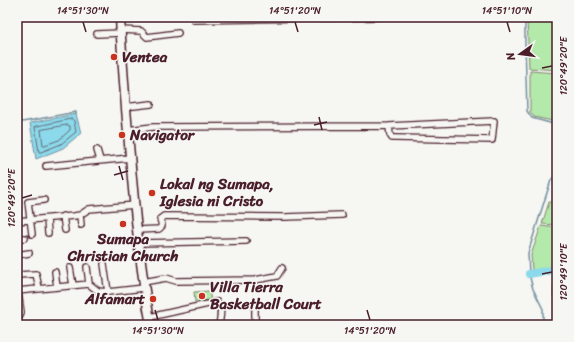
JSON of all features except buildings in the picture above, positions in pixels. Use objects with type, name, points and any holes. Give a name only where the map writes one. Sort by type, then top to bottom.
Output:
[{"type":"main road","points":[[120,17],[125,107],[134,204],[144,285],[151,321]]},
{"type":"street","points":[[194,20],[379,17]]},
{"type":"street","points":[[97,34],[141,30],[147,37],[178,33]]},
{"type":"street","points":[[125,107],[151,104]]},
{"type":"street","points":[[127,130],[153,127],[389,126],[494,122],[492,140],[392,138],[390,135],[389,126]]},
{"type":"street","points":[[98,150],[100,160]]},
{"type":"street","points":[[46,166],[130,158]]},
{"type":"street","points":[[32,234],[28,202],[44,200]]},
{"type":"street","points":[[17,221],[80,215],[89,208],[134,204]]},
{"type":"street","points":[[80,215],[81,226]]},
{"type":"street","points":[[137,230],[159,229],[162,226],[160,219],[164,216],[277,217],[342,215]]},
{"type":"street","points":[[63,216],[64,230]]},
{"type":"street","points":[[47,219],[48,233]]},
{"type":"street","points":[[17,238],[25,238]]},
{"type":"street","points":[[138,243],[246,241]]},
{"type":"street","points":[[17,254],[29,253]]},
{"type":"street","points":[[104,264],[108,292]]},
{"type":"street","points":[[87,267],[89,284]]},
{"type":"street","points":[[70,268],[73,285]]},
{"type":"street","points":[[17,317],[20,316],[21,312],[18,291],[89,284],[98,291],[108,292],[144,285],[166,278],[176,281],[255,280],[278,276],[282,268]]},
{"type":"street","points":[[55,272],[57,287]]},
{"type":"street","points":[[17,275],[36,274],[39,288]]},
{"type":"street","points":[[557,288],[557,295]]},
{"type":"street","points":[[151,321],[217,302],[221,309],[219,325]]},
{"type":"street","points":[[255,305],[255,325]]},
{"type":"green space","points":[[527,17],[557,17],[557,70],[529,68]]},
{"type":"green space","points":[[530,71],[557,73],[557,122],[534,117],[530,112]]},
{"type":"green space","points":[[549,202],[557,202],[557,225],[542,224]]},
{"type":"green space","points":[[541,226],[557,228],[557,267],[548,270],[532,271],[531,255]]},
{"type":"green space","name":"Villa Tierra Basketball Court","points":[[209,291],[211,300],[195,302],[194,292]]},
{"type":"water","points":[[76,114],[81,133],[63,148],[36,159],[30,123]]},
{"type":"waterway","points":[[522,17],[525,22],[527,111],[532,118],[557,125]]},
{"type":"waterway","points":[[17,123],[76,112],[76,114]]},
{"type":"waterway","points":[[543,325],[543,309],[533,289],[529,274],[528,253],[551,180],[557,174]]},
{"type":"waterway","points":[[529,274],[557,269]]},
{"type":"place","name":"Ventea","points":[[114,57]]},
{"type":"place","name":"Navigator","points":[[122,135]]},
{"type":"place","name":"Lokal ng Sumapa, Iglesia ni Cristo","points":[[152,193]]},
{"type":"place","name":"Sumapa Christian Church","points":[[123,224]]},
{"type":"place","name":"Villa Tierra Basketball Court","points":[[202,296]]},
{"type":"place","name":"Alfamart","points":[[153,299]]}]
